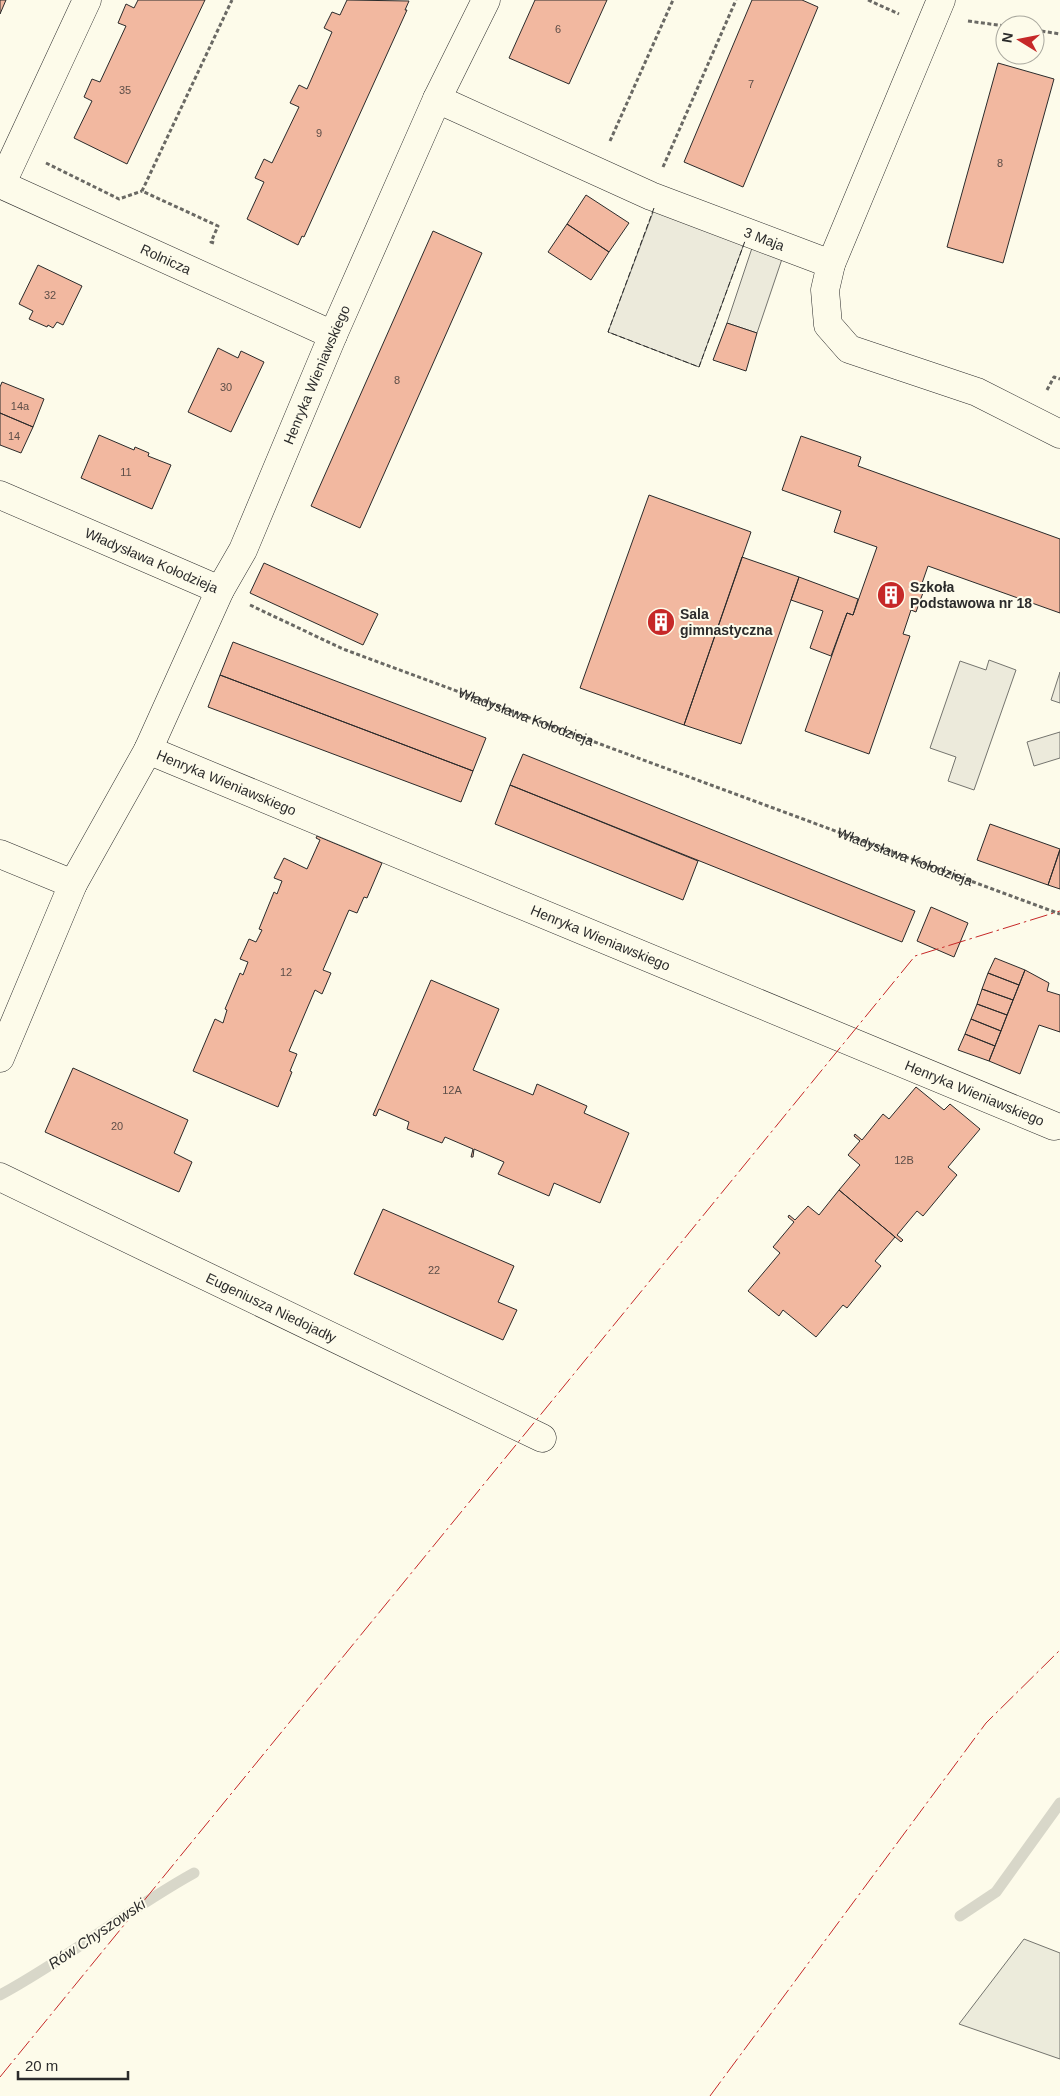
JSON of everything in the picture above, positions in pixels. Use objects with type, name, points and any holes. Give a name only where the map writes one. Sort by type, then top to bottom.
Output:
[{"type":"street","points":[[1,184],[87,0]]},
{"type":"street","name":"Henryka Wieniawskiego","points":[[0,1058],[73,884],[148,750],[220,590],[243,550],[333,335],[437,99],[486,0]]},
{"type":"street","points":[[941,0],[831,264],[824,290],[828,325],[849,349],[977,392],[1060,434]]},
{"type":"street","name":"3 Maja","points":[[437,99],[651,196],[831,264]]},
{"type":"street","name":"Rolnicza","points":[[1,184],[333,335]]},
{"type":"street","name":"Władysława Kołodzieja","points":[[0,495],[220,590]]},
{"type":"street","name":"Henryka Wieniawskiego","points":[[148,750],[1054,1126]]},
{"type":"street","points":[[0,854],[73,884]]},
{"type":"street","name":"Eugeniusza Niedojadły","points":[[0,1177],[542,1438]]},
{"type":"path","points":[[142,191],[232,0]]},
{"type":"path","points":[[596,172],[673,0]]},
{"type":"path","points":[[651,196],[736,0]]},
{"type":"path","points":[[868,0],[902,16]]},
{"type":"path","points":[[962,20],[995,25]]},
{"type":"path","points":[[1045,32],[1060,34]]},
{"type":"path","points":[[18,149],[119,199],[142,191],[218,226],[211,242],[220,246]]},
{"type":"path","name":"Władysława Kołodzieja","points":[[220,590],[343,649],[1060,914]]},
{"type":"shaded area","points":[[655,207],[745,241],[699,367],[608,332]]},
{"type":"shaded area","points":[[752,248],[782,259],[757,333],[727,323]]},
{"type":"shaded area","points":[[989,660],[1016,670],[974,790],[948,781],[956,757],[930,748],[960,661],[986,670]]},
{"type":"shaded area","points":[[1060,672],[1060,703],[1051,700]]},
{"type":"shaded area","points":[[1060,732],[1060,758],[1034,766],[1027,742]]},
{"type":"shaded area","points":[[1024,1939],[1060,1953],[1060,2059],[959,2024]]},
{"type":"building","points":[[0,0],[6,0],[0,14]]},
{"type":"building","points":[[138,0],[205,0],[127,164],[74,138],[92,101],[84,97],[92,79],[100,82],[126,26],[118,23],[126,4],[134,8]]},
{"type":"building","points":[[347,0],[409,1],[405,10],[407,10],[304,237],[302,236],[298,245],[247,219],[264,182],[255,178],[264,159],[272,163],[299,107],[290,103],[299,85],[307,89],[332,32],[324,28],[332,12],[340,15]]},
{"type":"building","points":[[535,0],[607,0],[569,84],[509,58]]},
{"type":"building","points":[[752,0],[802,0],[818,7],[743,187],[684,162]]},
{"type":"building","points":[[997,65],[1005,65],[1054,79],[1003,263],[947,247]]},
{"type":"building","points":[[586,195],[629,223],[609,252],[567,224]]},
{"type":"building","points":[[567,224],[609,252],[591,280],[548,252]]},
{"type":"building","points":[[433,231],[482,253],[360,528],[311,506]]},
{"type":"building","points":[[38,265],[82,286],[63,325],[57,322],[53,328],[48,325],[47,327],[29,319],[33,311],[19,304]]},
{"type":"building","points":[[727,323],[757,333],[746,371],[713,360]]},
{"type":"building","points":[[218,348],[238,358],[241,351],[264,362],[231,432],[188,412]]},
{"type":"building","points":[[2,382],[44,399],[33,427],[0,413],[0,387]]},
{"type":"building","points":[[0,413],[33,427],[21,453],[0,445]]},
{"type":"building","points":[[99,435],[134,450],[135,447],[149,453],[148,456],[171,465],[152,509],[81,478]]},
{"type":"building","name":"Szkoła Podstawowa nr 18","points":[[801,436],[861,457],[858,466],[1060,539],[1060,613],[928,566],[920,589],[924,590],[916,612],[911,610],[903,634],[910,636],[869,754],[805,731],[847,613],[853,615],[877,547],[834,532],[841,511],[782,490]]},
{"type":"building","name":"Sala gimnastyczna","points":[[649,495],[751,532],[684,725],[580,688]]},
{"type":"building","points":[[742,557],[799,577],[741,744],[684,725]]},
{"type":"building","points":[[264,563],[378,614],[363,645],[250,593]]},
{"type":"building","points":[[799,577],[858,599],[853,615],[847,613],[831,656],[810,648],[823,611],[791,600]]},
{"type":"building","points":[[233,642],[486,738],[473,771],[220,675]]},
{"type":"building","points":[[220,675],[473,771],[461,802],[208,707]]},
{"type":"building","points":[[523,754],[915,911],[902,942],[510,785]]},
{"type":"building","points":[[510,785],[698,861],[683,900],[495,824]]},
{"type":"building","points":[[990,824],[1060,849],[1048,885],[977,860]]},
{"type":"building","points":[[317,836],[382,863],[367,898],[364,897],[357,913],[349,910],[323,970],[331,973],[322,994],[315,990],[289,1051],[297,1054],[278,1107],[193,1071],[215,1019],[223,1023],[227,1010],[225,1009],[240,973],[243,975],[248,962],[240,959],[249,939],[256,942],[262,930],[259,929],[274,892],[277,894],[282,881],[274,878],[284,858],[307,869],[320,840],[316,838]]},
{"type":"building","points":[[1060,850],[1060,889],[1048,885]]},
{"type":"building","points":[[931,907],[968,923],[954,957],[917,941]]},
{"type":"building","points":[[995,958],[1025,970],[1019,985],[988,973]]},
{"type":"building","points":[[1025,970],[1049,983],[1047,991],[1060,995],[1060,1032],[1039,1025],[1020,1074],[989,1061]]},
{"type":"building","points":[[988,973],[1019,985],[1013,1000],[982,989]]},
{"type":"building","points":[[431,980],[499,1009],[473,1070],[533,1095],[537,1084],[587,1106],[584,1113],[629,1133],[600,1203],[554,1183],[549,1196],[498,1174],[504,1162],[474,1149],[473,1157],[471,1157],[473,1149],[445,1137],[442,1143],[407,1129],[409,1122],[379,1109],[376,1116],[373,1115]]},
{"type":"building","points":[[982,989],[1013,1000],[1007,1015],[977,1004]]},
{"type":"building","points":[[977,1004],[1007,1015],[1001,1031],[971,1019]]},
{"type":"building","points":[[971,1019],[1001,1031],[995,1046],[965,1034]]},
{"type":"building","points":[[965,1034],[995,1046],[989,1061],[958,1050]]},
{"type":"building","points":[[73,1068],[188,1120],[174,1153],[192,1162],[179,1192],[45,1132]]},
{"type":"building","points":[[916,1087],[944,1110],[950,1104],[980,1129],[948,1167],[957,1175],[923,1216],[917,1211],[897,1235],[903,1240],[901,1242],[839,1190],[860,1165],[848,1155],[860,1141],[854,1136],[855,1134],[862,1140],[883,1114],[889,1119]]},
{"type":"building","points":[[839,1190],[895,1237],[875,1261],[881,1266],[847,1308],[843,1305],[816,1337],[783,1310],[779,1316],[748,1291],[780,1253],[773,1247],[794,1222],[788,1217],[789,1215],[795,1220],[808,1206],[819,1215]]},
{"type":"building","points":[[383,1209],[514,1266],[498,1302],[517,1310],[503,1340],[354,1274]]},
{"type":"waterway","name":"Rów Chyszowski","points":[[960,1916],[996,1892],[1060,1803]]},
{"type":"waterway","name":"Rów Chyszowski","points":[[0,1995],[49,1966],[169,1887],[194,1873]]},
{"type":"fence","points":[[654,208],[608,332],[699,367],[745,241]]},
{"type":"power","points":[[0,2077],[915,956],[1060,911]]},
{"type":"power","points":[[710,2096],[986,1723],[1060,1650]]},
{"type":"place","name":"Szkoła Podstawowa nr 18","points":[[891,595]]},
{"type":"place","name":"Sala gimnastyczna","points":[[661,622]]}]
